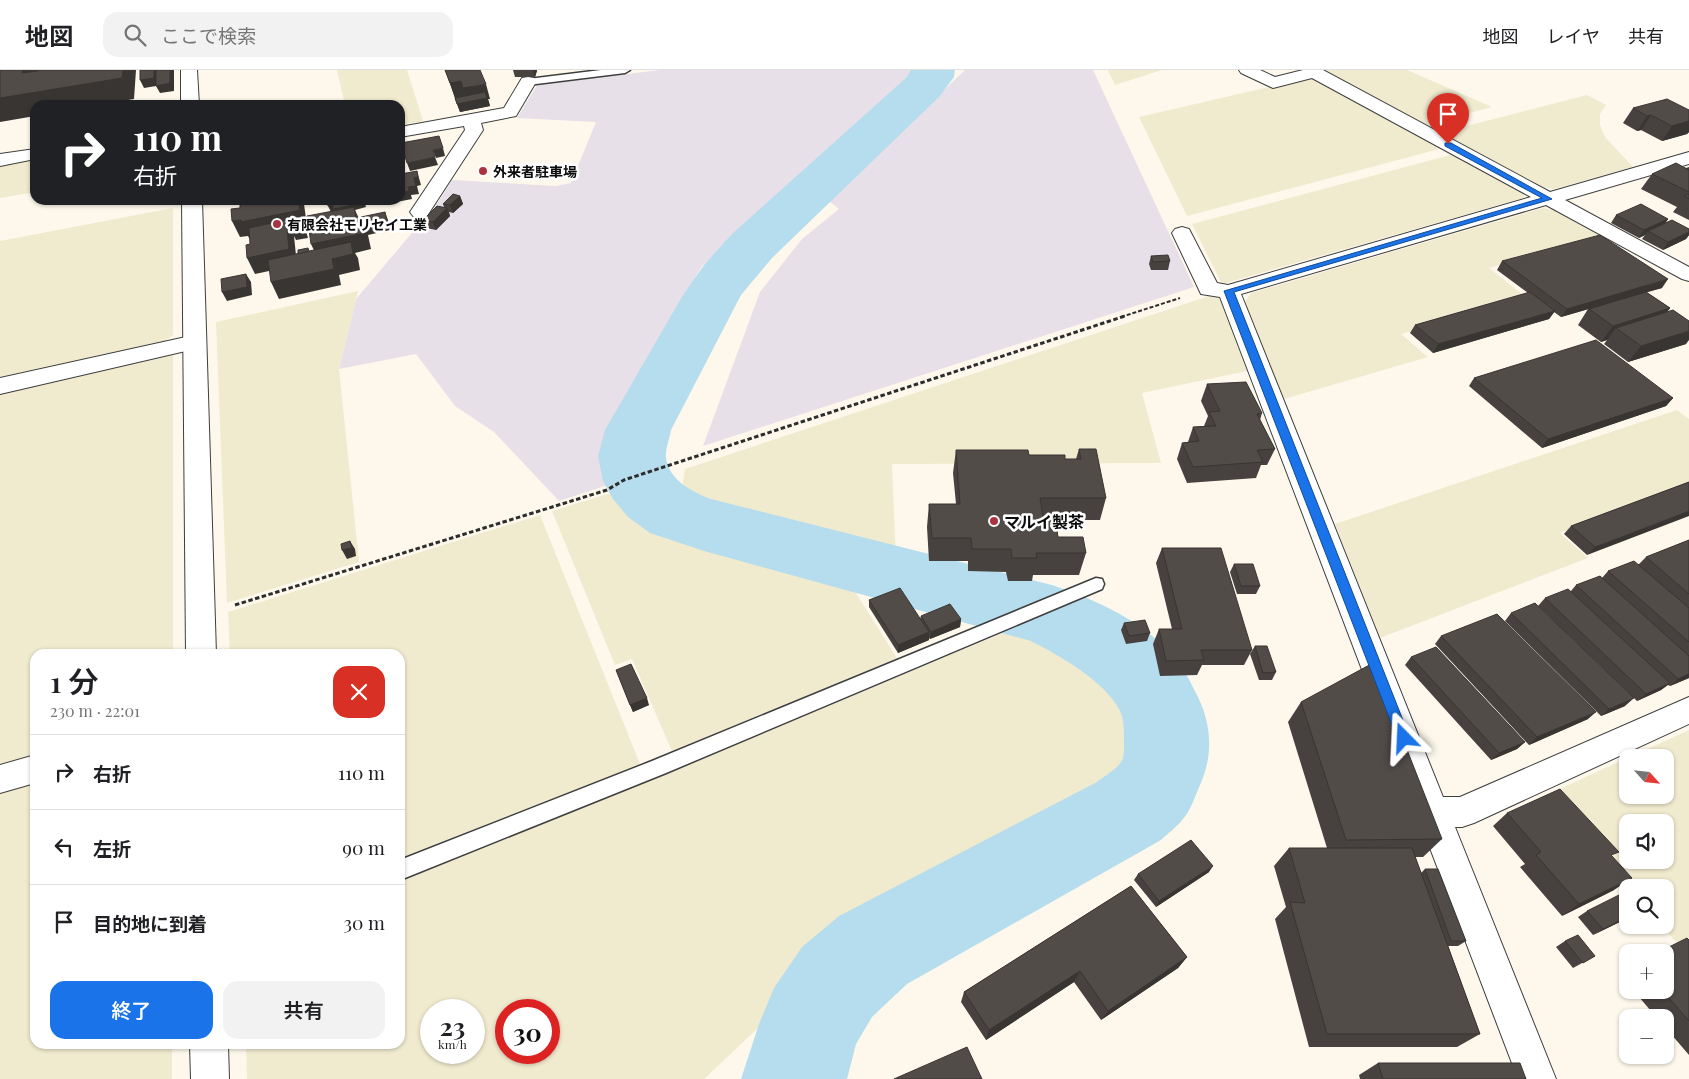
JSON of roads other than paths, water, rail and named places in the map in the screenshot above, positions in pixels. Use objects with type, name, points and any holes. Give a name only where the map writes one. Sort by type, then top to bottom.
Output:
[{"type":"street","points":[[190,70],[190,100]]},
{"type":"street","points":[[1247,70],[1273,83],[1314,72],[1689,275]]},
{"type":"street","points":[[405,131],[510,112],[528,82]]},
{"type":"street","points":[[420,212],[474,130],[470,119]]},
{"type":"street","points":[[0,160],[30,155]]},
{"type":"street","points":[[1219,290],[1689,158]]},
{"type":"street","points":[[192,205],[201,649]]},
{"type":"street","points":[[1182,233],[1219,290],[1433,812],[1537,1079]]},
{"type":"street","points":[[0,386],[195,342]]},
{"type":"street","points":[[1433,812],[1462,812],[1689,710]]},
{"type":"street","points":[[0,779],[30,770]]},
{"type":"street","points":[[209,1049],[210,1079]]},
{"type":"lane","points":[[528,82],[625,70]]},
{"type":"lane","points":[[405,868],[659,766],[1096,584]]},
{"type":"waterway","points":[[794,1079],[810,1024],[837,982],[873,950],[1129,811],[1155,787],[1162,771],[1167,748],[1166,724],[1159,703],[1147,684],[1132,666],[1113,651],[1093,637],[1072,626],[1052,616],[704,524],[675,514],[653,499],[638,481],[632,456],[638,430],[712,295],[724,277],[752,246],[923,87],[931,77],[933,70]]},
{"type":"place","name":"外来者駐車場","points":[[483,171]]},
{"type":"place","name":"有限会社モリセイ工業","points":[[277,224]]},
{"type":"place","name":"マルイ製茶","points":[[994,521]]}]
